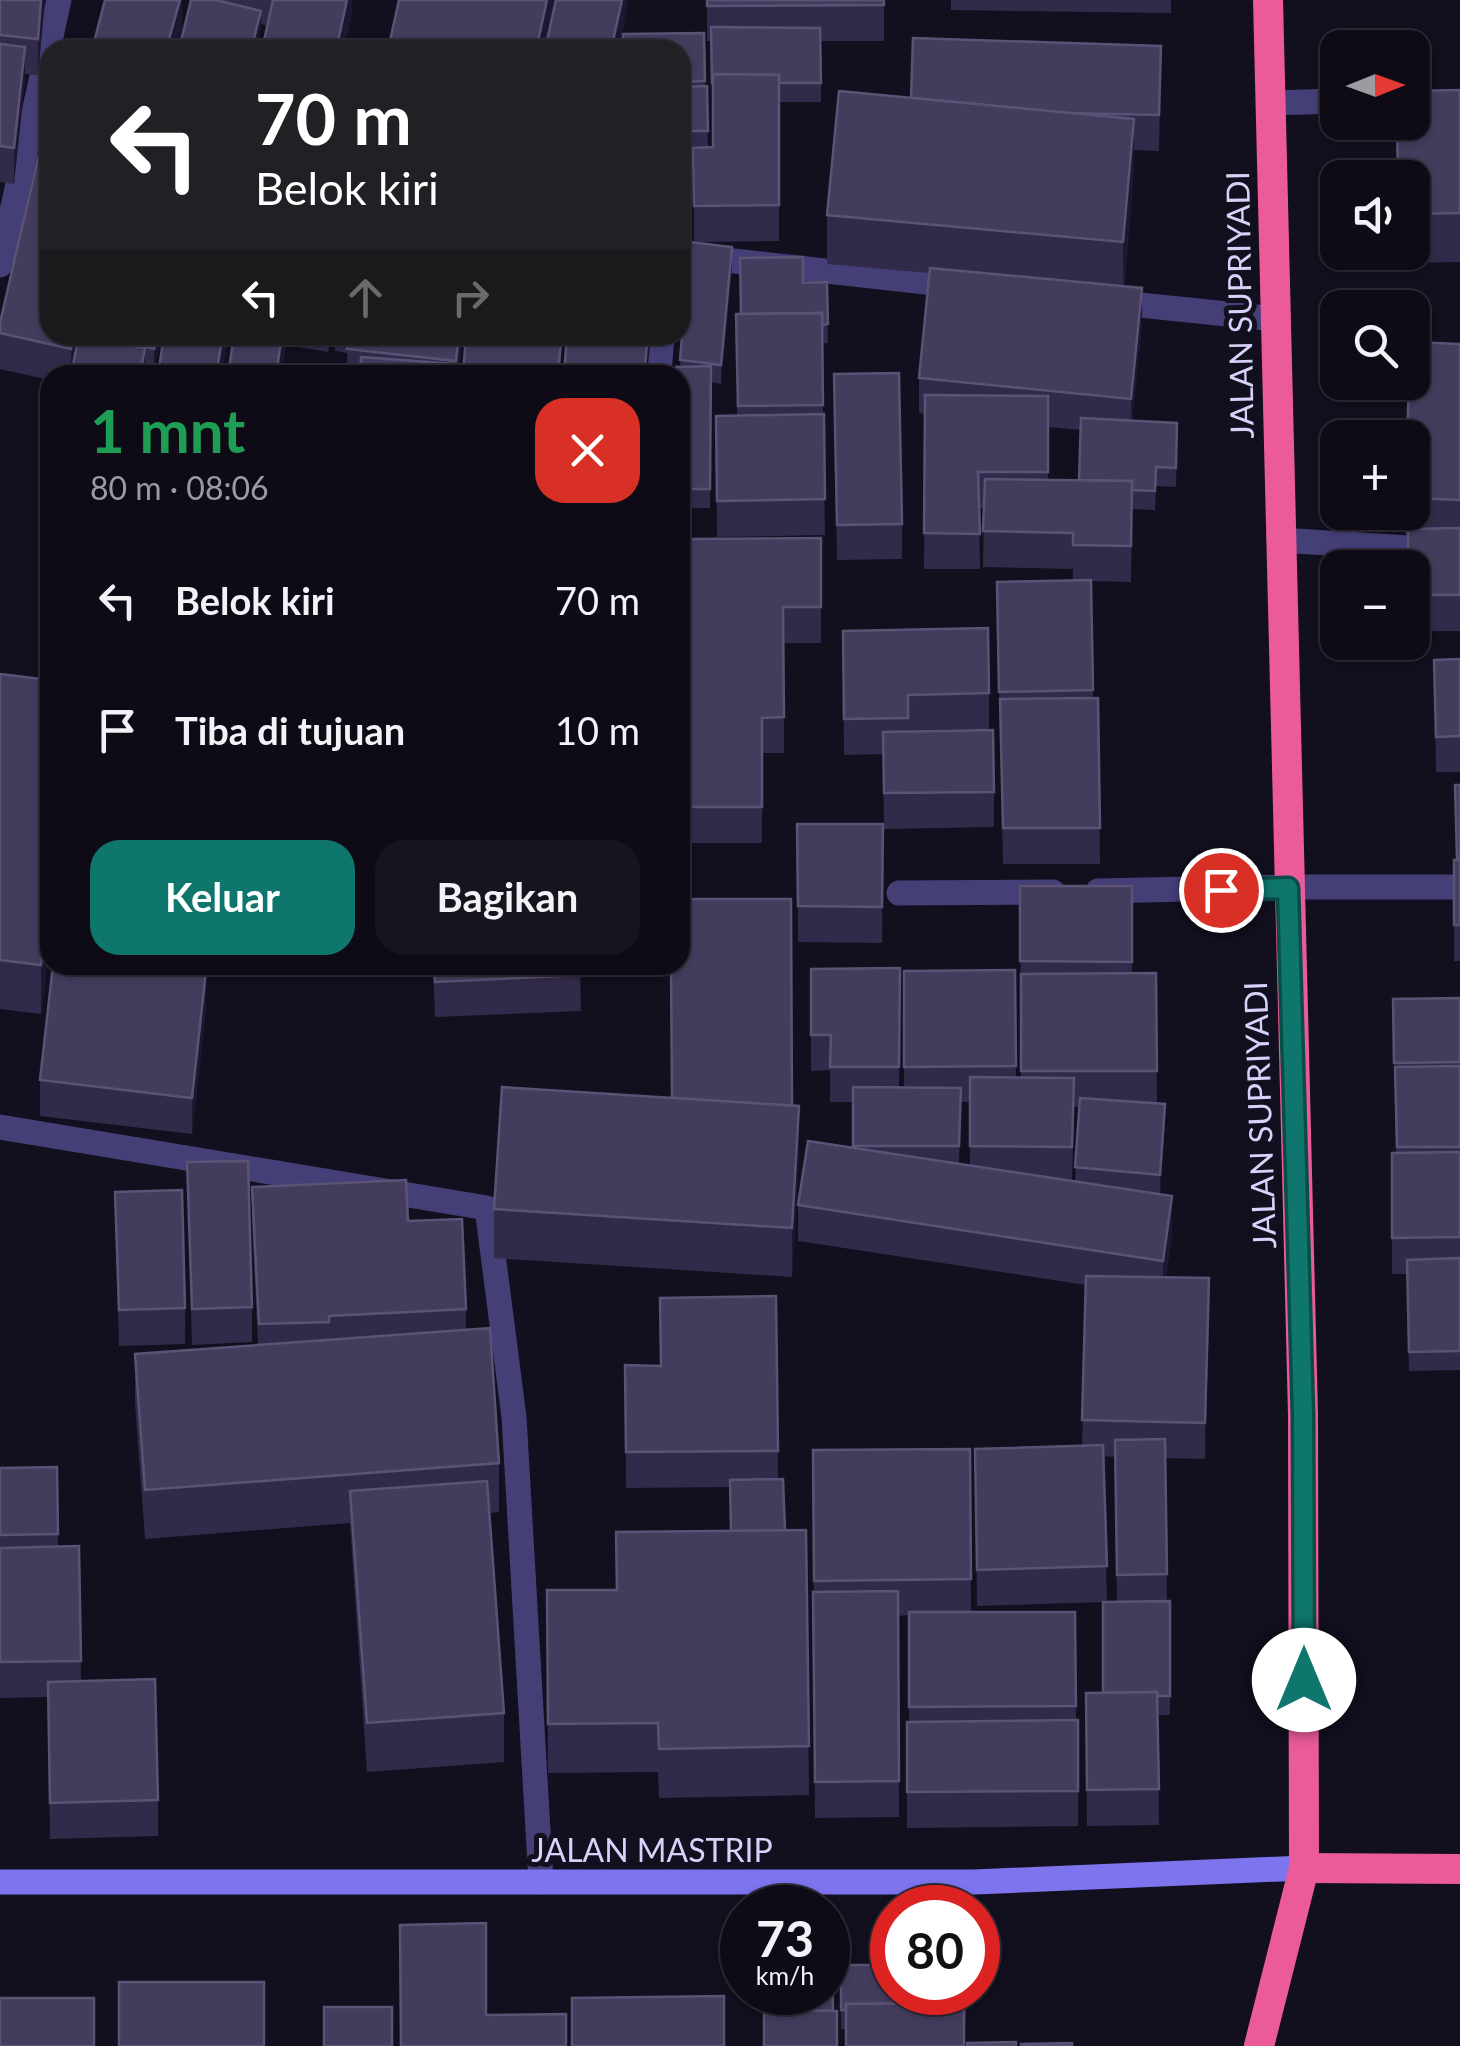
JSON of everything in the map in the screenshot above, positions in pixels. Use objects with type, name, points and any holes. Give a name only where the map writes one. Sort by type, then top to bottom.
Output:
[{"type":"highway","name":"JALAN SUPRIYADI","points":[[1259,2046],[1304,1868],[1303,1415],[1268,0]]},
{"type":"highway","points":[[1304,1868],[1460,1869]]},
{"type":"main road","name":"JALAN MASTRIP","points":[[0,1882],[974,1882],[1304,1868]]},
{"type":"street","points":[[53,40],[59,0]]},
{"type":"street","points":[[1270,103],[1320,102]]},
{"type":"street","points":[[0,265],[9,190],[40,135]]},
{"type":"street","points":[[690,255],[990,289]]},
{"type":"street","points":[[1085,299],[1275,319]]},
{"type":"street","points":[[1279,540],[1460,550]]},
{"type":"street","points":[[899,893],[1460,888]]},
{"type":"street","points":[[0,1126],[487,1208],[514,1417],[541,1882]]},
{"type":"building","points":[[0,0],[41,0],[38,39],[0,35]]},
{"type":"building","points":[[105,0],[180,0],[169,40],[95,40]]},
{"type":"building","points":[[191,0],[216,0],[261,11],[254,40],[181,40]]},
{"type":"building","points":[[273,0],[347,0],[338,40],[264,40]]},
{"type":"building","points":[[399,0],[547,0],[538,40],[390,40]]},
{"type":"building","points":[[556,0],[622,0],[613,40],[547,40]]},
{"type":"building","points":[[707,0],[884,0],[884,5],[707,6]]},
{"type":"building","points":[[711,27],[820,28],[821,83],[779,83],[779,75],[713,74],[712,84]]},
{"type":"building","points":[[704,33],[705,81],[690,82],[690,40],[623,40],[623,34]]},
{"type":"building","points":[[913,38],[1161,46],[1159,115],[1066,113],[911,98]]},
{"type":"building","points":[[0,44],[25,47],[14,148],[0,146]]},
{"type":"building","points":[[713,74],[779,75],[779,205],[694,206],[693,148],[713,147]]},
{"type":"building","points":[[707,86],[708,131],[690,131],[690,87]]},
{"type":"building","points":[[1460,90],[1460,213],[1430,214],[1430,160],[1398,160],[1397,140],[1430,140],[1430,91]]},
{"type":"building","points":[[839,91],[1134,119],[1123,242],[827,215]]},
{"type":"building","points":[[40,149],[40,342],[0,333]]},
{"type":"building","points":[[690,242],[732,247],[721,365],[680,360],[681,345],[690,345]]},
{"type":"building","points":[[803,257],[803,283],[827,282],[828,324],[822,325],[822,313],[741,314],[740,258]]},
{"type":"building","points":[[930,268],[1142,288],[1131,399],[919,378]]},
{"type":"building","points":[[822,313],[823,405],[738,406],[736,314]]},
{"type":"building","points":[[1430,343],[1460,344],[1460,500],[1430,499],[1430,420],[1408,420],[1408,400],[1430,400]]},
{"type":"building","points":[[77,345],[145,348],[142,365],[73,365]]},
{"type":"building","points":[[162,345],[221,345],[218,365],[160,365]]},
{"type":"building","points":[[232,345],[280,345],[278,365],[230,365]]},
{"type":"building","points":[[347,345],[458,345],[456,361],[347,349]]},
{"type":"building","points":[[465,345],[561,345],[559,365],[464,365]]},
{"type":"building","points":[[566,345],[647,345],[645,365],[565,365]]},
{"type":"building","points":[[361,357],[455,364],[455,365],[361,365]]},
{"type":"building","points":[[711,366],[710,489],[690,489],[690,367]]},
{"type":"building","points":[[899,373],[902,524],[837,525],[834,374]]},
{"type":"building","points":[[925,395],[1048,396],[1048,472],[978,472],[980,534],[924,533]]},
{"type":"building","points":[[824,414],[825,499],[717,501],[716,416]]},
{"type":"building","points":[[1081,418],[1177,423],[1176,468],[1156,467],[1155,491],[1132,490],[1132,481],[1079,480]]},
{"type":"building","points":[[985,479],[1132,481],[1131,546],[1073,545],[1073,533],[983,531]]},
{"type":"building","points":[[1460,528],[1460,595],[1430,595],[1430,550],[1408,550],[1408,530]]},
{"type":"building","points":[[821,538],[821,607],[783,607],[784,717],[762,718],[762,807],[690,807],[690,539]]},
{"type":"building","points":[[1091,580],[1093,690],[999,692],[997,582]]},
{"type":"building","points":[[988,628],[989,693],[908,695],[908,718],[844,719],[843,631]]},
{"type":"building","points":[[1460,659],[1460,736],[1436,737],[1434,660]]},
{"type":"building","points":[[0,674],[40,679],[40,965],[0,960]]},
{"type":"building","points":[[1098,698],[1100,828],[1003,828],[1000,699]]},
{"type":"building","points":[[993,730],[994,792],[884,793],[883,732]]},
{"type":"building","points":[[1455,785],[1460,785],[1460,858],[1457,858]]},
{"type":"building","points":[[797,824],[883,824],[882,907],[798,906]]},
{"type":"building","points":[[1454,860],[1460,860],[1460,925],[1454,925]]},
{"type":"building","points":[[1020,886],[1132,886],[1132,962],[1020,961]]},
{"type":"building","points":[[690,899],[791,899],[792,1106],[672,1098],[671,975],[690,975]]},
{"type":"building","points":[[900,968],[899,1067],[830,1067],[831,1035],[811,1035],[811,969]]},
{"type":"building","points":[[1015,970],[1016,1066],[904,1067],[904,971]]},
{"type":"building","points":[[1156,973],[1157,1071],[1021,1071],[1021,974]]},
{"type":"building","points":[[52,975],[206,975],[192,1098],[40,1080]]},
{"type":"building","points":[[435,975],[581,975],[435,982]]},
{"type":"building","points":[[1460,998],[1460,1062],[1394,1063],[1393,999]]},
{"type":"building","points":[[1460,1066],[1460,1147],[1397,1147],[1395,1067]]},
{"type":"building","points":[[970,1077],[1074,1078],[1072,1147],[970,1146]]},
{"type":"building","points":[[502,1087],[799,1106],[792,1228],[494,1209]]},
{"type":"building","points":[[853,1087],[961,1088],[959,1146],[853,1146]]},
{"type":"building","points":[[1080,1098],[1165,1104],[1160,1175],[1075,1167]]},
{"type":"building","points":[[808,1141],[1172,1196],[1163,1261],[798,1205]]},
{"type":"building","points":[[1460,1152],[1460,1237],[1392,1238],[1392,1153]]},
{"type":"building","points":[[248,1161],[252,1307],[192,1309],[187,1162]]},
{"type":"building","points":[[406,1180],[408,1221],[462,1219],[466,1309],[329,1316],[329,1322],[259,1324],[252,1187]]},
{"type":"building","points":[[182,1190],[185,1308],[119,1310],[115,1192]]},
{"type":"building","points":[[1460,1258],[1460,1351],[1409,1352],[1407,1260]]},
{"type":"building","points":[[1086,1276],[1209,1278],[1205,1423],[1082,1420]]},
{"type":"building","points":[[776,1296],[778,1451],[626,1452],[625,1365],[661,1366],[660,1298]]},
{"type":"building","points":[[490,1328],[499,1463],[145,1490],[135,1354]]},
{"type":"building","points":[[1165,1439],[1167,1574],[1117,1575],[1115,1440]]},
{"type":"building","points":[[1103,1445],[1107,1566],[977,1570],[975,1449]]},
{"type":"building","points":[[970,1449],[971,1579],[814,1581],[813,1450]]},
{"type":"building","points":[[57,1467],[58,1534],[0,1535],[0,1468]]},
{"type":"building","points":[[783,1479],[785,1531],[731,1531],[730,1480]]},
{"type":"building","points":[[487,1481],[504,1713],[367,1723],[350,1491]]},
{"type":"building","points":[[806,1530],[809,1746],[659,1749],[658,1723],[548,1724],[547,1590],[617,1590],[616,1532]]},
{"type":"building","points":[[79,1546],[81,1661],[0,1662],[0,1548]]},
{"type":"building","points":[[898,1591],[899,1781],[815,1782],[813,1592]]},
{"type":"building","points":[[1170,1601],[1170,1696],[1158,1696],[1157,1692],[1103,1693],[1103,1602]]},
{"type":"building","points":[[909,1612],[1075,1612],[1076,1706],[909,1707]]},
{"type":"building","points":[[155,1679],[158,1800],[50,1803],[48,1682]]},
{"type":"building","points":[[1157,1692],[1159,1789],[1087,1790],[1086,1693]]},
{"type":"building","points":[[1078,1720],[1078,1791],[907,1792],[907,1722]]},
{"type":"building","points":[[486,1923],[486,2015],[566,2014],[566,2046],[401,2046],[400,1925]]},
{"type":"building","points":[[850,1965],[870,1965],[870,2004],[850,2004]]},
{"type":"building","points":[[119,1982],[264,1982],[264,2046],[119,2046]]},
{"type":"building","points":[[720,1996],[724,2046],[572,2046],[572,1998]]},
{"type":"building","points":[[0,1998],[94,1998],[94,2046],[0,2046]]},
{"type":"building","points":[[850,2004],[870,2004],[870,2015],[964,2015],[964,2046],[846,2046]]},
{"type":"building","points":[[324,2007],[392,2007],[392,2046],[324,2046]]},
{"type":"building","points":[[764,2015],[837,2015],[837,2046],[764,2046]]},
{"type":"building","points":[[1016,2042],[1016,2046],[967,2046],[967,2043]]},
{"type":"building","points":[[1021,2044],[1072,2046],[1021,2046]]},
{"type":"route","points":[[1221,890],[1288,888],[1303,1415],[1304,1680]]}]
